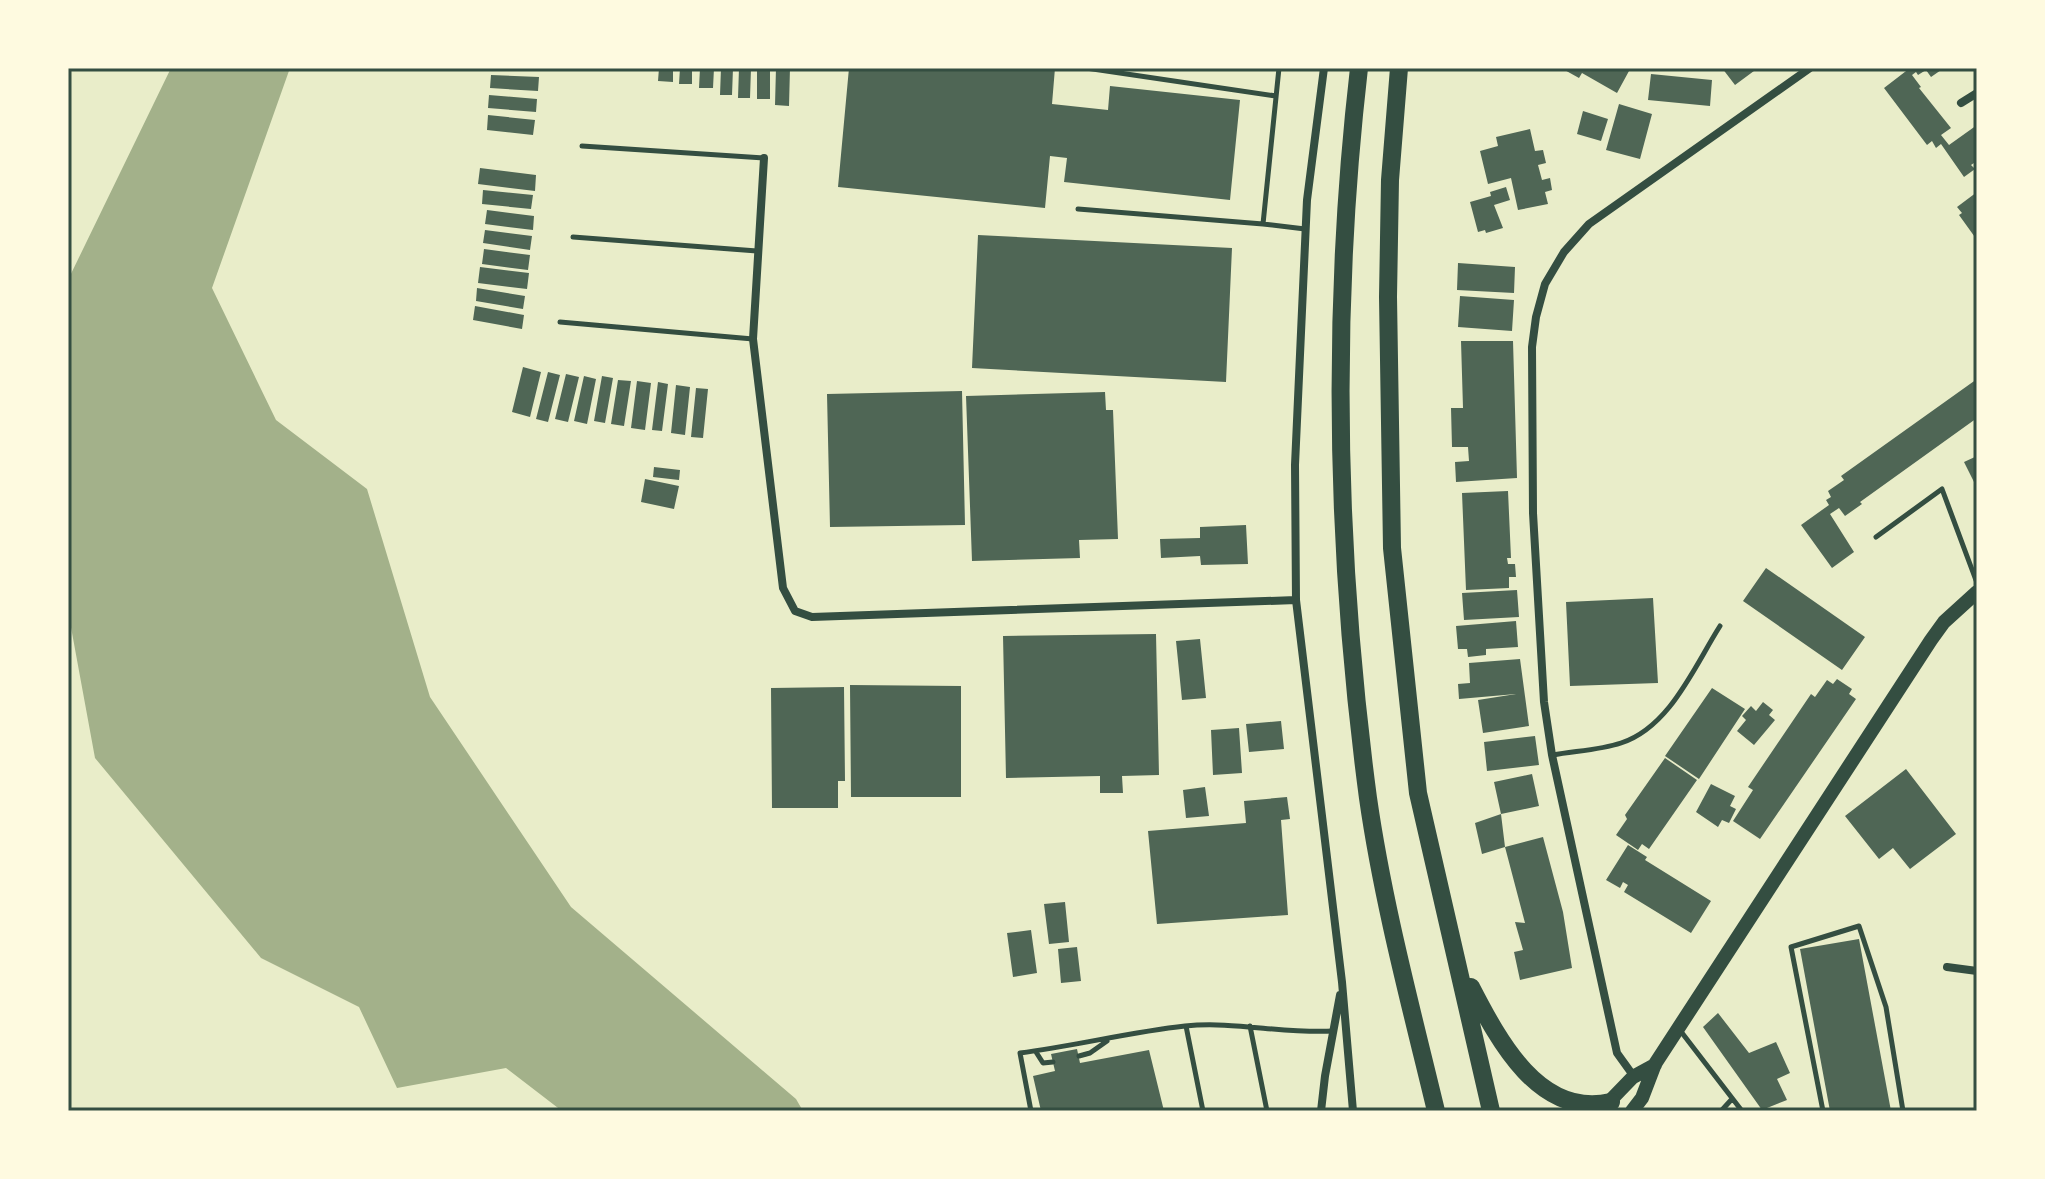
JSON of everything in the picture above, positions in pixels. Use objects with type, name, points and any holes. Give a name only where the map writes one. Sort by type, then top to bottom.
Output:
[{"type":"main road","points":[[1359,68],[1345,239],[1340,432],[1344,561],[1368,799],[1393,931],[1436,1111]]},
{"type":"main road","points":[[1399,68],[1390,180],[1388,267],[1392,548],[1418,793],[1491,1111]]},
{"type":"main road","points":[[1459,963],[1508,1053],[1539,1085],[1565,1100],[1605,1107]]},
{"type":"street","points":[[1324,68],[1305,229],[1295,465],[1296,600],[1342,982],[1353,1111]]},
{"type":"street","points":[[1646,1087],[1633,1077],[1617,1053],[1552,755],[1544,702],[1533,513],[1532,347],[1536,317],[1545,284],[1564,252],[1589,224],[1810,68]]},
{"type":"street","points":[[1961,103],[1977,93]]},
{"type":"street","points":[[764,158],[753,339],[783,588],[795,611],[812,617],[1296,600]]},
{"type":"street","points":[[1632,1111],[1642,1098],[1655,1064],[1931,640],[1944,622],[1977,592]]},
{"type":"street","points":[[1947,967],[1977,971]]},
{"type":"street","points":[[1321,1111],[1342,982]]},
{"type":"street","points":[[1605,1107],[1633,1077],[1655,1064]]},
{"type":"lane","points":[[1086,68],[1276,96]]},
{"type":"lane","points":[[1263,224],[1279,68]]},
{"type":"lane","points":[[582,146],[764,158]]},
{"type":"lane","points":[[1078,209],[1305,229]]},
{"type":"lane","points":[[573,237],[758,251]]},
{"type":"lane","points":[[560,322],[753,339]]},
{"type":"lane","points":[[1876,537],[1942,489],[1977,583]]},
{"type":"lane","points":[[1552,755],[1621,743],[1645,731],[1664,714],[1720,626]]},
{"type":"lane","points":[[1823,1111],[1791,947],[1859,926],[1886,1007],[1903,1111]]},
{"type":"lane","points":[[1031,1111],[1020,1053],[1186,1026],[1250,1026],[1301,1033],[1333,1031]]},
{"type":"lane","points":[[1186,1026],[1203,1111]]},
{"type":"lane","points":[[1250,1026],[1267,1111]]},
{"type":"lane","points":[[1679,1028],[1742,1111]]},
{"type":"lane","points":[[1079,1056],[1090,1053],[1111,1038]]},
{"type":"lane","points":[[1036,1051],[1043,1063],[1053,1062]]},
{"type":"lane","points":[[1721,1111],[1732,1099]]},
{"type":"shaded area","points":[[171,68],[290,68],[212,288],[276,420],[367,489],[430,697],[571,907],[796,1099],[803,1111],[562,1111],[506,1068],[397,1088],[359,1007],[261,958],[95,758],[68,611],[68,280]]},
{"type":"building","points":[[659,68],[673,68],[673,82],[658,81]]},
{"type":"building","points":[[680,68],[692,68],[692,84],[679,84]]},
{"type":"building","points":[[700,68],[714,68],[713,88],[699,88]]},
{"type":"building","points":[[721,68],[733,68],[732,95],[720,95]]},
{"type":"building","points":[[739,68],[751,68],[750,98],[738,98]]},
{"type":"building","points":[[757,68],[770,68],[770,99],[757,99]]},
{"type":"building","points":[[776,68],[790,68],[789,106],[775,105]]},
{"type":"building","points":[[849,68],[1055,68],[1052,104],[1108,110],[1110,86],[1240,100],[1230,200],[1064,182],[1067,158],[1050,156],[1045,208],[838,187]]},
{"type":"building","points":[[1561,68],[1624,68],[1629,71],[1617,93],[1582,73],[1579,78]]},
{"type":"building","points":[[1722,68],[1758,68],[1735,85]]},
{"type":"building","points":[[1910,68],[1944,68],[1931,77],[1926,70],[1912,75],[1951,128],[1941,135],[1949,145],[1977,125],[1977,161],[1971,165],[1975,169],[1964,177],[1941,144],[1936,148],[1932,141],[1927,145],[1884,88]]},
{"type":"building","points":[[1651,74],[1712,80],[1710,106],[1648,100]]},
{"type":"building","points":[[491,75],[539,77],[538,91],[490,88]]},
{"type":"building","points":[[489,95],[537,99],[536,112],[488,108]]},
{"type":"building","points":[[1619,104],[1652,114],[1640,159],[1606,150]]},
{"type":"building","points":[[1583,111],[1608,119],[1601,141],[1577,134]]},
{"type":"building","points":[[488,115],[535,120],[533,135],[487,130]]},
{"type":"building","points":[[1530,129],[1535,151],[1543,150],[1546,163],[1538,165],[1542,180],[1550,178],[1552,190],[1545,192],[1548,204],[1518,210],[1511,178],[1488,184],[1480,151],[1498,146],[1496,137]]},
{"type":"building","points":[[480,168],[536,175],[535,191],[478,184]]},
{"type":"building","points":[[1506,187],[1510,200],[1494,205],[1503,228],[1478,232],[1470,202],[1491,196],[1490,192]]},
{"type":"building","points":[[483,190],[533,195],[531,209],[482,204]]},
{"type":"building","points":[[1977,192],[1977,240],[1959,215],[1962,213],[1957,207]]},
{"type":"building","points":[[487,210],[534,216],[533,230],[485,224]]},
{"type":"building","points":[[485,230],[532,236],[530,250],[483,243]]},
{"type":"building","points":[[978,235],[1232,248],[1226,382],[972,368]]},
{"type":"building","points":[[484,249],[530,255],[528,270],[482,264]]},
{"type":"building","points":[[1458,263],[1515,267],[1514,293],[1457,290]]},
{"type":"building","points":[[480,267],[529,273],[527,289],[478,283]]},
{"type":"building","points":[[477,288],[525,296],[523,309],[476,301]]},
{"type":"building","points":[[1460,296],[1514,300],[1512,331],[1458,327]]},
{"type":"building","points":[[475,306],[524,315],[522,329],[473,320]]},
{"type":"building","points":[[1461,341],[1513,341],[1517,478],[1456,482],[1455,462],[1469,461],[1468,447],[1452,447],[1451,408],[1463,408]]},
{"type":"building","points":[[523,367],[541,372],[530,417],[512,412]]},
{"type":"building","points":[[548,372],[560,375],[548,422],[536,419]]},
{"type":"building","points":[[566,374],[579,377],[568,422],[555,419]]},
{"type":"building","points":[[584,376],[596,379],[587,424],[574,421]]},
{"type":"building","points":[[602,376],[613,378],[605,423],[594,421]]},
{"type":"building","points":[[1977,379],[1977,418],[1845,516],[1839,508],[1830,514],[1854,552],[1832,568],[1801,525],[1829,505],[1826,500],[1831,497],[1828,491],[1844,480],[1841,476]]},
{"type":"building","points":[[618,380],[631,381],[624,426],[611,424]]},
{"type":"building","points":[[637,381],[651,383],[645,430],[631,428]]},
{"type":"building","points":[[658,382],[668,384],[662,431],[652,430]]},
{"type":"building","points":[[676,385],[690,387],[685,435],[671,433]]},
{"type":"building","points":[[696,388],[708,389],[703,438],[691,437]]},
{"type":"building","points":[[962,391],[965,525],[830,527],[827,394]]},
{"type":"building","points":[[1105,392],[1106,410],[1113,410],[1118,539],[1079,540],[1080,558],[972,561],[966,396]]},
{"type":"building","points":[[1977,456],[1977,488],[1964,462]]},
{"type":"building","points":[[654,467],[680,470],[679,480],[653,477]]},
{"type":"building","points":[[645,479],[679,486],[674,509],[641,502]]},
{"type":"building","points":[[1508,491],[1511,558],[1507,558],[1508,564],[1515,564],[1516,577],[1509,577],[1509,588],[1466,590],[1462,493]]},
{"type":"building","points":[[1246,525],[1248,564],[1201,565],[1200,556],[1161,558],[1160,539],[1200,538],[1200,527]]},
{"type":"building","points":[[1766,568],[1865,637],[1842,670],[1743,601]]},
{"type":"building","points":[[1517,590],[1519,617],[1464,620],[1462,593]]},
{"type":"building","points":[[1653,598],[1658,683],[1570,686],[1566,602]]},
{"type":"building","points":[[1516,621],[1518,647],[1486,649],[1486,655],[1468,657],[1467,649],[1458,649],[1456,626]]},
{"type":"building","points":[[1156,634],[1159,775],[1122,776],[1123,793],[1100,793],[1100,776],[1006,778],[1003,636]]},
{"type":"building","points":[[1200,639],[1206,698],[1182,700],[1176,641]]},
{"type":"building","points":[[1520,659],[1529,726],[1483,733],[1478,700],[1516,694],[1459,699],[1458,684],[1470,683],[1469,663]]},
{"type":"building","points":[[1837,679],[1852,689],[1849,694],[1856,699],[1760,839],[1733,821],[1753,790],[1748,787],[1811,694],[1815,697],[1827,680],[1833,684]]},
{"type":"building","points":[[850,685],[961,686],[961,797],[851,797]]},
{"type":"building","points":[[844,687],[845,781],[838,781],[838,808],[772,808],[771,688]]},
{"type":"building","points":[[1712,688],[1745,709],[1699,779],[1665,756]]},
{"type":"building","points":[[1763,702],[1773,710],[1769,715],[1775,720],[1754,745],[1737,731],[1746,720],[1742,716],[1751,706],[1756,711]]},
{"type":"building","points":[[1281,721],[1284,749],[1249,752],[1246,724]]},
{"type":"building","points":[[1239,728],[1242,773],[1213,775],[1211,730]]},
{"type":"building","points":[[1535,736],[1539,765],[1487,771],[1484,742]]},
{"type":"building","points":[[1665,758],[1697,780],[1649,849],[1642,844],[1638,850],[1616,835],[1627,819],[1625,815]]},
{"type":"building","points":[[1906,769],[1956,834],[1910,869],[1893,848],[1879,859],[1845,816]]},
{"type":"building","points":[[1532,774],[1539,806],[1501,814],[1494,782]]},
{"type":"building","points":[[1711,784],[1735,796],[1730,806],[1736,809],[1729,823],[1722,820],[1718,827],[1696,812]]},
{"type":"building","points":[[1205,787],[1209,816],[1186,818],[1183,790]]},
{"type":"building","points":[[1287,797],[1290,819],[1281,820],[1288,915],[1157,924],[1148,831],[1246,823],[1244,801]]},
{"type":"building","points":[[1501,814],[1505,847],[1482,854],[1475,823]]},
{"type":"building","points":[[1543,837],[1563,912],[1572,968],[1520,980],[1514,952],[1523,950],[1515,922],[1525,923],[1505,847]]},
{"type":"building","points":[[1628,845],[1647,857],[1645,860],[1711,901],[1691,933],[1624,892],[1628,885],[1623,882],[1620,888],[1606,880]]},
{"type":"building","points":[[1065,902],[1069,942],[1049,944],[1044,904]]},
{"type":"building","points":[[1031,930],[1037,973],[1013,977],[1007,933]]},
{"type":"building","points":[[1859,939],[1891,1111],[1830,1111],[1800,949]]},
{"type":"building","points":[[1077,947],[1081,981],[1061,983],[1058,949]]},
{"type":"building","points":[[1718,1013],[1749,1053],[1776,1042],[1790,1073],[1777,1079],[1787,1100],[1762,1110],[1703,1027]]},
{"type":"building","points":[[1077,1049],[1080,1063],[1149,1050],[1164,1111],[1041,1111],[1033,1076],[1055,1071],[1051,1054]]}]
